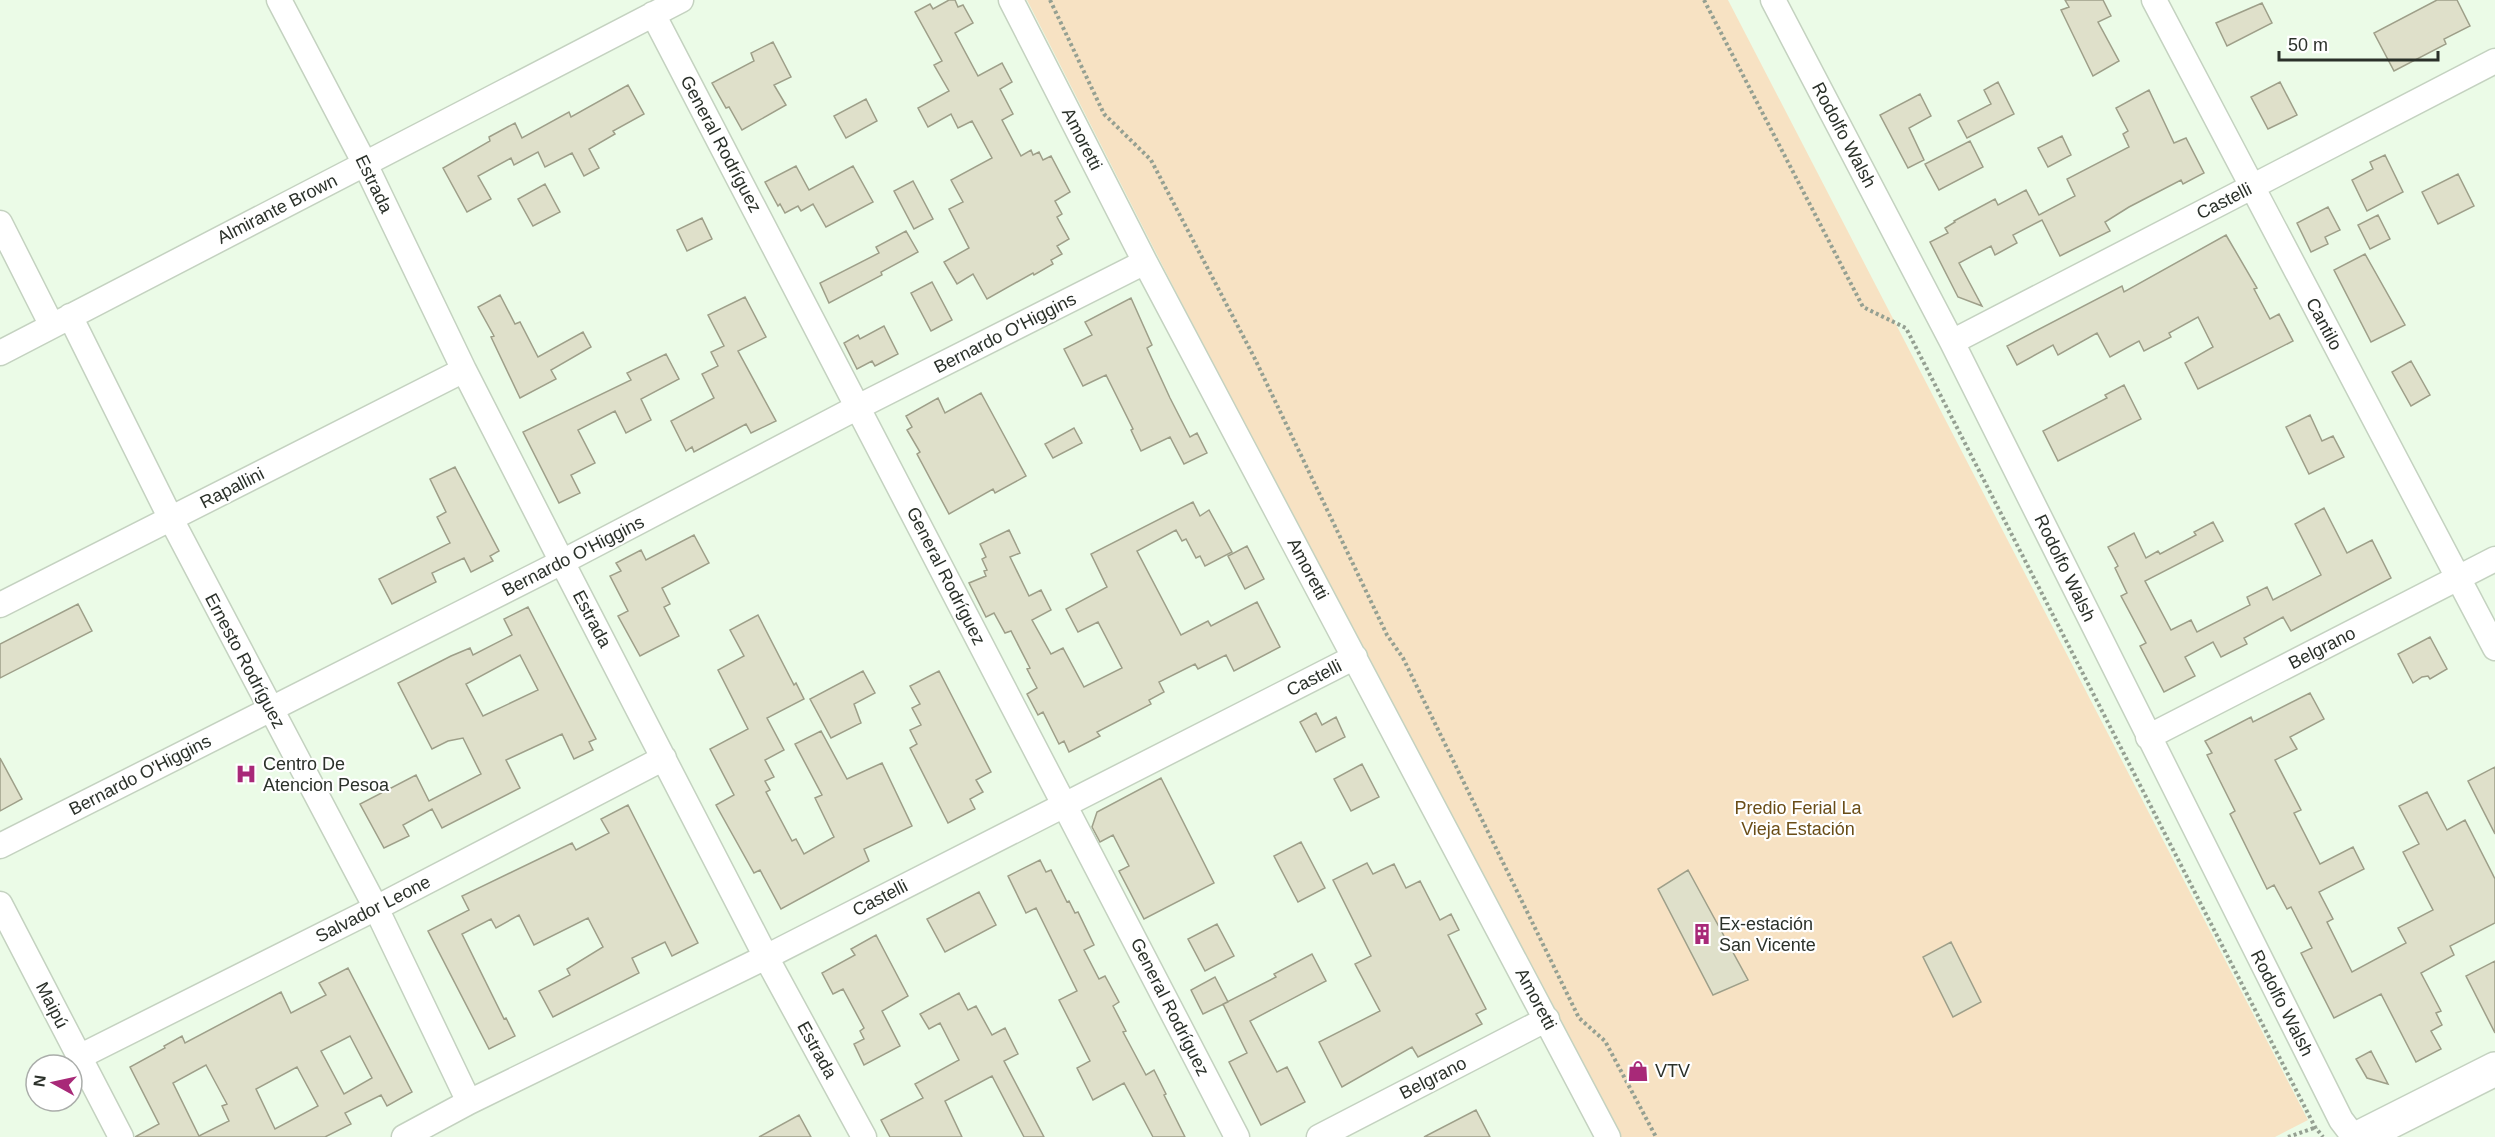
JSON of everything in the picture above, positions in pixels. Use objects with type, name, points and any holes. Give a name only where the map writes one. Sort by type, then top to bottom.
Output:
[{"type":"main road","points":[[2360,1137],[2495,1069]]},
{"type":"street","name":"Estrada","points":[[279,0],[364,164],[464,370],[562,562],[766,957],[864,1137]]},
{"type":"street","name":"Almirante Brown","points":[[0,353],[681,0]]},
{"type":"street","name":"Amoretti","points":[[1011,0],[1145,262],[1608,1137]]},
{"type":"street","name":"Rodolfo Walsh","points":[[1773,0],[1952,342],[2341,1120],[2354,1137]]},
{"type":"street","name":"Cantilo","points":[[2154,0],[2495,648]]},
{"type":"street","name":"General Rodríguez","points":[[654,14],[1237,1137]]},
{"type":"street","name":"Castelli","points":[[1952,342],[2495,61]]},
{"type":"street","name":"Ernesto Rodríguez","points":[[0,223],[61,321],[171,519],[269,709],[376,908],[469,1102]]},
{"type":"street","name":"Bernardo O'Higgins","points":[[0,846],[562,562],[858,407],[1145,262]]},
{"type":"street","name":"Rapallini","points":[[0,604],[464,370]]},
{"type":"street","name":"Belgrano","points":[[2148,737],[2495,559]]},
{"type":"street","name":"Castelli","points":[[404,1137],[469,1102],[766,957],[1355,657]]},
{"type":"street","name":"Salvador Leone","points":[[84,1054],[376,908],[664,758]]},
{"type":"street","name":"Maipú","points":[[0,904],[77,1053]]},
{"type":"street","name":"Belgrano","points":[[1319,1137],[1547,1019]]},
{"type":"street","name":"Maipú","points":[[84,1067],[121,1137]]},
{"type":"path","points":[[1050,0],[1104,114],[1151,160],[1254,357],[1387,634],[1403,658],[1580,1018],[1605,1041],[1656,1137]]},
{"type":"path","points":[[1704,0],[1863,307],[1906,328],[2315,1127],[2323,1137]]},
{"type":"green space","name":"Predio Ferial La Vieja Estación","points":[[1027,0],[1728,0],[2308,1120],[2275,1137],[1611,1137],[1547,1019]]},
{"type":"building","points":[[949,0],[955,0],[958,7],[963,5],[973,23],[955,33],[978,76],[1002,63],[1012,82],[1000,89],[1013,114],[1002,120],[1021,156],[1031,150],[1033,155],[1039,152],[1043,160],[1051,156],[1070,192],[1055,201],[1062,214],[1057,217],[1069,239],[1057,246],[1062,254],[1051,260],[1053,264],[987,299],[973,274],[957,284],[944,262],[969,248],[949,209],[963,202],[951,180],[992,158],[972,121],[958,128],[951,114],[928,127],[918,108],[949,91],[934,65],[942,61],[915,12],[930,4],[933,9]]},
{"type":"building","points":[[2065,0],[2103,0],[2111,16],[2098,22],[2119,61],[2093,76],[2061,10],[2069,7]]},
{"type":"building","points":[[2437,0],[2457,0],[2470,26],[2444,39],[2446,44],[2394,71],[2374,33]]},
{"type":"building","points":[[2262,3],[2272,23],[2227,46],[2216,23]]},
{"type":"building","points":[[773,42],[791,77],[774,85],[786,105],[742,130],[712,83],[754,61],[751,53]]},
{"type":"building","points":[[1998,82],[2014,114],[1967,138],[1958,121],[1991,104],[1984,90]]},
{"type":"building","points":[[2280,82],[2297,115],[2268,129],[2251,97]]},
{"type":"building","points":[[628,85],[644,114],[613,131],[615,134],[589,149],[599,168],[584,176],[572,153],[545,167],[538,152],[514,165],[511,158],[478,176],[491,199],[467,212],[443,168],[490,141],[489,137],[515,123],[522,138],[569,112],[571,117]]},
{"type":"building","points":[[2149,90],[2174,143],[2186,138],[2204,173],[2183,184],[2181,180],[2129,207],[2105,222],[2110,231],[2060,256],[2042,220],[2013,235],[2017,243],[1995,255],[1991,246],[1959,263],[1982,306],[1958,297],[1930,242],[1948,233],[1945,228],[1954,221],[1995,199],[1998,205],[2026,190],[2039,215],[2075,196],[2067,179],[2129,147],[2123,134],[2128,131],[2116,108]]},
{"type":"building","points":[[1920,94],[1931,116],[1909,128],[1924,160],[1908,168],[1880,115]]},
{"type":"building","points":[[866,99],[877,121],[846,138],[834,116]]},
{"type":"building","points":[[2062,136],[2071,155],[2048,167],[2038,148]]},
{"type":"building","points":[[1970,141],[1983,167],[1939,190],[1925,164]]},
{"type":"building","points":[[2385,155],[2403,192],[2367,211],[2352,180],[2373,169],[2370,162]]},
{"type":"building","points":[[796,166],[809,190],[853,166],[873,202],[826,227],[813,204],[801,211],[798,206],[785,213],[780,204],[778,206],[765,182]]},
{"type":"building","points":[[2458,174],[2474,206],[2438,224],[2422,192]]},
{"type":"building","points":[[913,181],[933,219],[914,229],[894,191]]},
{"type":"building","points":[[545,184],[560,212],[533,226],[518,199]]},
{"type":"building","points":[[2328,207],[2340,230],[2325,237],[2328,244],[2311,252],[2297,223]]},
{"type":"building","points":[[2378,215],[2390,239],[2370,249],[2358,225]]},
{"type":"building","points":[[702,218],[712,239],[687,251],[677,230]]},
{"type":"building","points":[[906,231],[918,252],[881,272],[882,275],[829,303],[820,283],[879,253],[876,247]]},
{"type":"building","points":[[2226,235],[2257,288],[2254,289],[2270,319],[2279,314],[2293,341],[2198,389],[2185,363],[2213,347],[2198,317],[2169,333],[2171,337],[2144,351],[2139,341],[2110,357],[2097,333],[2058,355],[2053,345],[2017,365],[2007,346],[2122,286],[2124,292]]},
{"type":"building","points":[[2365,254],[2405,325],[2371,342],[2334,270]]},
{"type":"building","points":[[932,282],[952,320],[931,331],[911,293]]},
{"type":"building","points":[[500,295],[515,324],[520,322],[538,357],[583,332],[591,347],[551,370],[556,379],[520,398],[491,337],[494,336],[478,307]]},
{"type":"building","points":[[745,297],[766,337],[738,351],[776,421],[751,433],[746,424],[694,452],[692,447],[686,451],[671,421],[714,398],[702,374],[718,366],[711,352],[724,346],[708,315]]},
{"type":"building","points":[[1131,298],[1152,345],[1147,348],[1170,398],[1190,437],[1197,433],[1207,453],[1184,464],[1170,437],[1141,451],[1131,430],[1133,429],[1106,375],[1083,386],[1064,349],[1092,335],[1085,322]]},
{"type":"building","points":[[884,326],[898,354],[875,366],[872,361],[857,369],[844,343],[858,335],[860,339]]},
{"type":"building","points":[[666,354],[679,379],[641,399],[651,420],[626,433],[615,411],[578,430],[595,463],[571,475],[580,493],[559,503],[523,432],[631,380],[627,373]]},
{"type":"building","points":[[2411,361],[2430,395],[2411,406],[2392,372]]},
{"type":"building","points":[[2124,385],[2141,419],[2058,461],[2043,431],[2107,398],[2105,395]]},
{"type":"building","points":[[981,393],[1026,476],[995,493],[993,489],[949,514],[917,454],[920,452],[907,430],[912,427],[906,416],[938,398],[945,413]]},
{"type":"building","points":[[2310,415],[2322,441],[2333,436],[2344,457],[2309,474],[2286,427]]},
{"type":"building","points":[[1074,428],[1082,443],[1053,458],[1045,444]]},
{"type":"building","points":[[455,467],[499,551],[490,556],[493,561],[471,572],[464,558],[432,573],[436,582],[392,604],[379,579],[450,543],[437,517],[446,512],[430,479]]},
{"type":"building","points":[[1193,502],[1200,516],[1209,510],[1232,552],[1205,566],[1200,556],[1196,558],[1186,539],[1182,541],[1176,530],[1137,551],[1181,635],[1208,621],[1211,626],[1257,602],[1280,647],[1234,671],[1226,655],[1198,669],[1195,664],[1159,682],[1164,692],[1149,700],[1151,704],[1097,732],[1100,736],[1069,752],[1064,741],[1059,744],[1043,712],[1038,715],[1027,694],[1037,688],[1027,669],[1030,668],[1011,631],[1005,633],[994,613],[986,617],[969,583],[986,576],[984,571],[987,570],[982,559],[986,557],[980,544],[1009,530],[1020,553],[1010,557],[1029,596],[1041,590],[1051,610],[1032,620],[1051,654],[1063,648],[1084,687],[1122,668],[1098,622],[1078,632],[1066,609],[1107,587],[1091,554]]},
{"type":"building","points":[[2324,508],[2347,553],[2372,540],[2391,578],[2291,631],[2283,617],[2244,638],[2247,644],[2221,657],[2213,642],[2185,657],[2195,676],[2164,692],[2140,646],[2146,643],[2121,596],[2127,593],[2115,568],[2118,566],[2108,547],[2134,533],[2146,558],[2158,551],[2160,554],[2196,535],[2194,532],[2213,522],[2223,541],[2145,581],[2171,630],[2191,620],[2197,632],[2250,605],[2247,597],[2267,587],[2273,600],[2321,575],[2295,524]]},
{"type":"building","points":[[694,535],[709,563],[662,588],[670,604],[664,607],[679,636],[640,656],[618,616],[628,611],[610,576],[621,571],[616,563],[641,550],[646,560]]},
{"type":"building","points":[[1247,546],[1264,579],[1245,589],[1228,556]]},
{"type":"building","points":[[78,604],[92,631],[0,678],[0,644]]},
{"type":"building","points":[[528,607],[596,739],[589,742],[593,750],[574,759],[562,734],[506,760],[520,788],[442,828],[432,809],[403,825],[409,836],[384,848],[360,804],[416,775],[429,801],[481,774],[463,738],[448,741],[432,749],[398,683],[470,648],[473,655],[512,635],[504,619]],"holes":[[[520,655],[538,690],[483,716],[466,684]]]},
{"type":"building","points":[[758,615],[794,685],[796,683],[804,699],[767,718],[784,750],[765,760],[774,777],[765,781],[770,790],[766,792],[792,841],[796,839],[804,854],[834,837],[815,798],[822,795],[795,744],[821,731],[847,779],[882,763],[912,826],[864,849],[869,861],[781,909],[760,870],[754,873],[716,805],[734,795],[710,749],[748,729],[718,670],[744,656],[730,630]]},
{"type":"building","points":[[2430,637],[2447,669],[2430,679],[2428,676],[2422,677],[2413,683],[2398,654]]},
{"type":"building","points":[[863,671],[875,693],[854,704],[861,723],[831,738],[810,699]]},
{"type":"building","points":[[939,671],[991,772],[976,780],[983,792],[970,799],[975,809],[948,823],[910,748],[917,744],[910,730],[921,725],[912,708],[920,704],[910,686]]},
{"type":"building","points":[[2310,693],[2324,719],[2290,737],[2297,749],[2275,760],[2301,810],[2294,813],[2320,864],[2353,847],[2364,869],[2319,892],[2333,919],[2327,922],[2352,972],[2406,943],[2398,928],[2433,910],[2403,852],[2419,844],[2399,806],[2427,792],[2447,830],[2465,820],[2495,879],[2495,923],[2450,946],[2454,955],[2421,973],[2441,1011],[2436,1013],[2442,1025],[2431,1031],[2441,1049],[2416,1062],[2381,994],[2334,1018],[2301,953],[2312,948],[2291,907],[2287,909],[2274,885],[2267,889],[2230,814],[2235,811],[2207,755],[2212,753],[2205,741],[2251,717],[2253,722]]},
{"type":"building","points":[[1316,713],[1322,725],[1336,717],[1345,737],[1316,752],[1300,722]]},
{"type":"building","points":[[0,758],[22,799],[0,811]]},
{"type":"building","points":[[1362,764],[1379,797],[1351,811],[1334,779]]},
{"type":"building","points":[[2495,767],[2495,834],[2468,781]]},
{"type":"building","points":[[1161,778],[1214,883],[1144,919],[1119,871],[1129,866],[1113,835],[1100,842],[1092,827],[1097,812]]},
{"type":"building","points":[[628,805],[698,943],[672,956],[665,942],[632,958],[639,973],[553,1017],[539,991],[570,975],[567,969],[603,947],[588,918],[534,945],[519,915],[496,928],[491,919],[462,934],[504,1019],[506,1018],[515,1036],[489,1049],[428,931],[469,910],[462,896],[572,843],[576,850],[609,833],[601,819]]},
{"type":"building","points":[[1301,842],[1325,888],[1298,902],[1274,856]]},
{"type":"building","points":[[1040,860],[1046,872],[1051,870],[1075,913],[1078,912],[1094,945],[1084,950],[1099,979],[1105,976],[1119,1002],[1113,1006],[1126,1031],[1123,1032],[1146,1075],[1154,1070],[1185,1137],[1153,1137],[1124,1083],[1093,1100],[1077,1068],[1090,1061],[1059,1000],[1077,991],[1036,908],[1026,913],[1008,876]]},
{"type":"building","points":[[1367,863],[1373,874],[1394,864],[1406,888],[1420,881],[1440,920],[1451,914],[1459,930],[1448,935],[1486,1009],[1476,1014],[1482,1024],[1418,1057],[1412,1047],[1342,1087],[1319,1042],[1380,1011],[1355,964],[1371,956],[1333,880]]},
{"type":"building","name":"Ex-estación San Vicente","points":[[1688,870],[1748,980],[1713,995],[1658,889]]},
{"type":"building","points":[[979,892],[996,925],[945,952],[927,919]]},
{"type":"building","points":[[1217,924],[1234,956],[1205,971],[1188,939]]},
{"type":"building","points":[[876,935],[908,996],[882,1011],[900,1046],[864,1065],[854,1044],[864,1039],[860,1031],[864,1028],[843,989],[833,994],[822,973],[855,955],[851,949]]},
{"type":"building","points":[[1951,942],[1981,1002],[1953,1017],[1923,957]]},
{"type":"building","points":[[1312,954],[1326,981],[1250,1021],[1277,1072],[1287,1067],[1305,1102],[1261,1125],[1229,1062],[1247,1053],[1223,1004],[1276,977],[1274,974]]},
{"type":"building","points":[[2495,961],[2495,1033],[2466,976]]},
{"type":"building","points":[[348,968],[412,1092],[387,1106],[381,1095],[345,1113],[351,1124],[325,1137],[135,1137],[159,1124],[130,1067],[182,1036],[185,1043],[281,992],[291,1013],[326,995],[319,983]],"holes":[[[350,1036],[372,1078],[344,1094],[321,1051]],[[206,1065],[227,1104],[222,1106],[229,1121],[199,1136],[173,1083]],[[297,1067],[318,1106],[275,1129],[256,1089]]]},
{"type":"building","points":[[1215,977],[1228,1002],[1203,1014],[1191,990]]},
{"type":"building","points":[[959,993],[968,1010],[976,1006],[992,1035],[1005,1028],[1018,1054],[1004,1061],[1044,1137],[1024,1137],[992,1076],[945,1101],[962,1137],[890,1137],[881,1120],[923,1098],[915,1084],[959,1060],[940,1023],[929,1029],[920,1014]]},
{"type":"building","points":[[2371,1051],[2388,1084],[2367,1078],[2356,1059]]},
{"type":"building","points":[[1476,1110],[1490,1137],[1424,1137]]},
{"type":"building","points":[[799,1115],[811,1137],[759,1137]]},
{"type":"place","name":"Centro De Atencion Pesoa","points":[[246,774]]},
{"type":"place","name":"Ex-estación San Vicente","points":[[1702,934]]},
{"type":"place","name":"VTV","points":[[1638,1071]]}]
